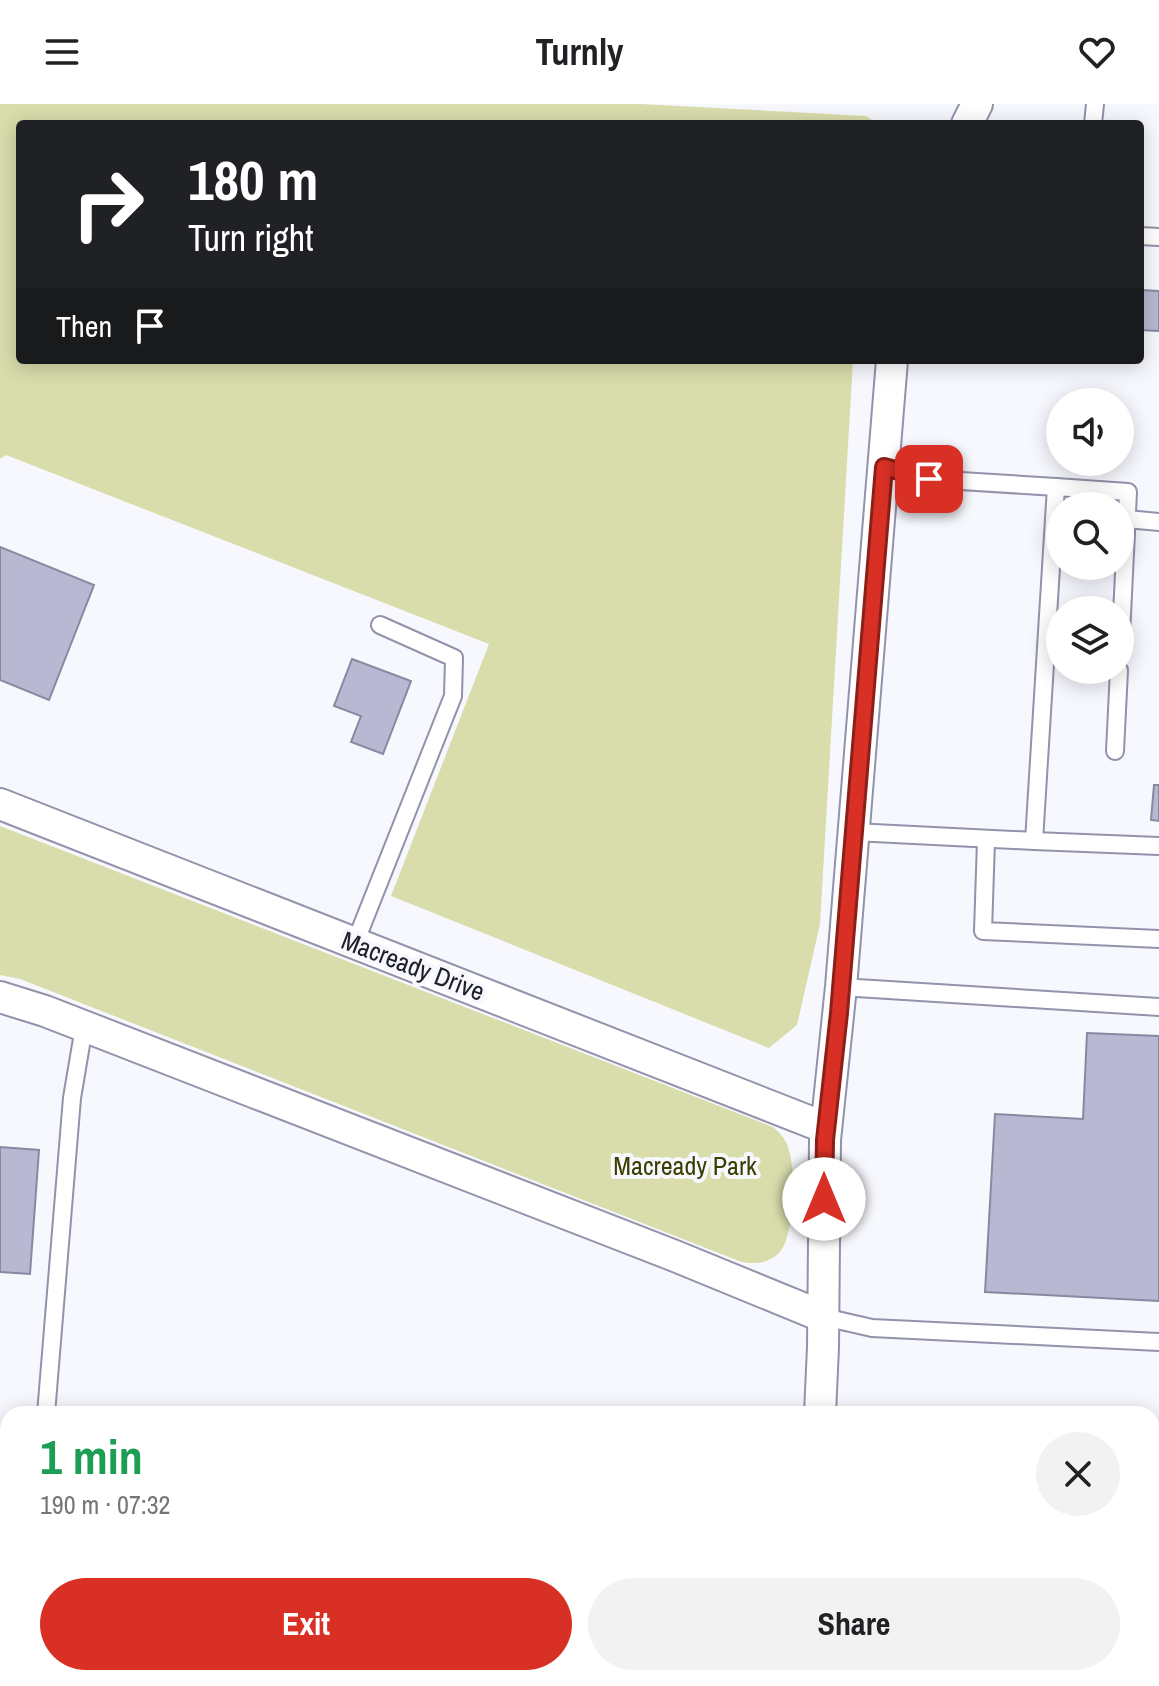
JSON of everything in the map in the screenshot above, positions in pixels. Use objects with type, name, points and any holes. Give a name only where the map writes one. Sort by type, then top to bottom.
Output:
[{"type":"street","points":[[820,1406],[826,1128],[841,987],[892,364]]},
{"type":"street","name":"Macready Drive","points":[[0,804],[826,1128]]},
{"type":"street","points":[[0,997],[45,1011],[661,1250],[824,1317]]},
{"type":"lane","points":[[884,467],[929,479],[1128,492]]},
{"type":"lane","points":[[1034,841],[1056,487]]},
{"type":"lane","points":[[1134,520],[1159,522]]},
{"type":"lane","points":[[355,943],[453,696],[454,658],[380,625]]},
{"type":"lane","points":[[1115,751],[1118,684]]},
{"type":"lane","points":[[854,832],[986,841],[1159,846]]},
{"type":"lane","points":[[986,841],[983,931],[1159,939]]},
{"type":"lane","points":[[841,987],[1159,1007]]},
{"type":"lane","points":[[47,1406],[72,1098],[84,1027]]},
{"type":"lane","points":[[824,1317],[872,1328],[1159,1342]]},
{"type":"green space","points":[[0,104],[641,104],[866,116],[872,120],[16,120],[16,364],[853,364],[820,924],[797,1025],[769,1048],[391,896],[489,644],[6,455],[0,459]]},
{"type":"green space","name":"Macready Park","points":[[0,826],[773,1127],[787,1144],[791,1157],[793,1201],[785,1243],[776,1256],[766,1261],[739,1261],[20,979],[0,975]]},
{"type":"building","points":[[1144,290],[1159,291],[1159,331],[1144,330]]},
{"type":"building","points":[[0,547],[94,585],[49,700],[0,680]]},
{"type":"building","points":[[352,659],[411,681],[383,754],[351,742],[361,716],[334,706]]},
{"type":"building","points":[[1154,785],[1159,785],[1159,821],[1151,820]]},
{"type":"building","points":[[1087,1033],[1159,1036],[1159,1301],[985,1292],[995,1114],[1083,1119]]},
{"type":"building","points":[[0,1147],[39,1150],[30,1274],[0,1272]]},
{"type":"route","points":[[824,1199],[825,1140],[839,1013],[884,467],[929,479]]}]
